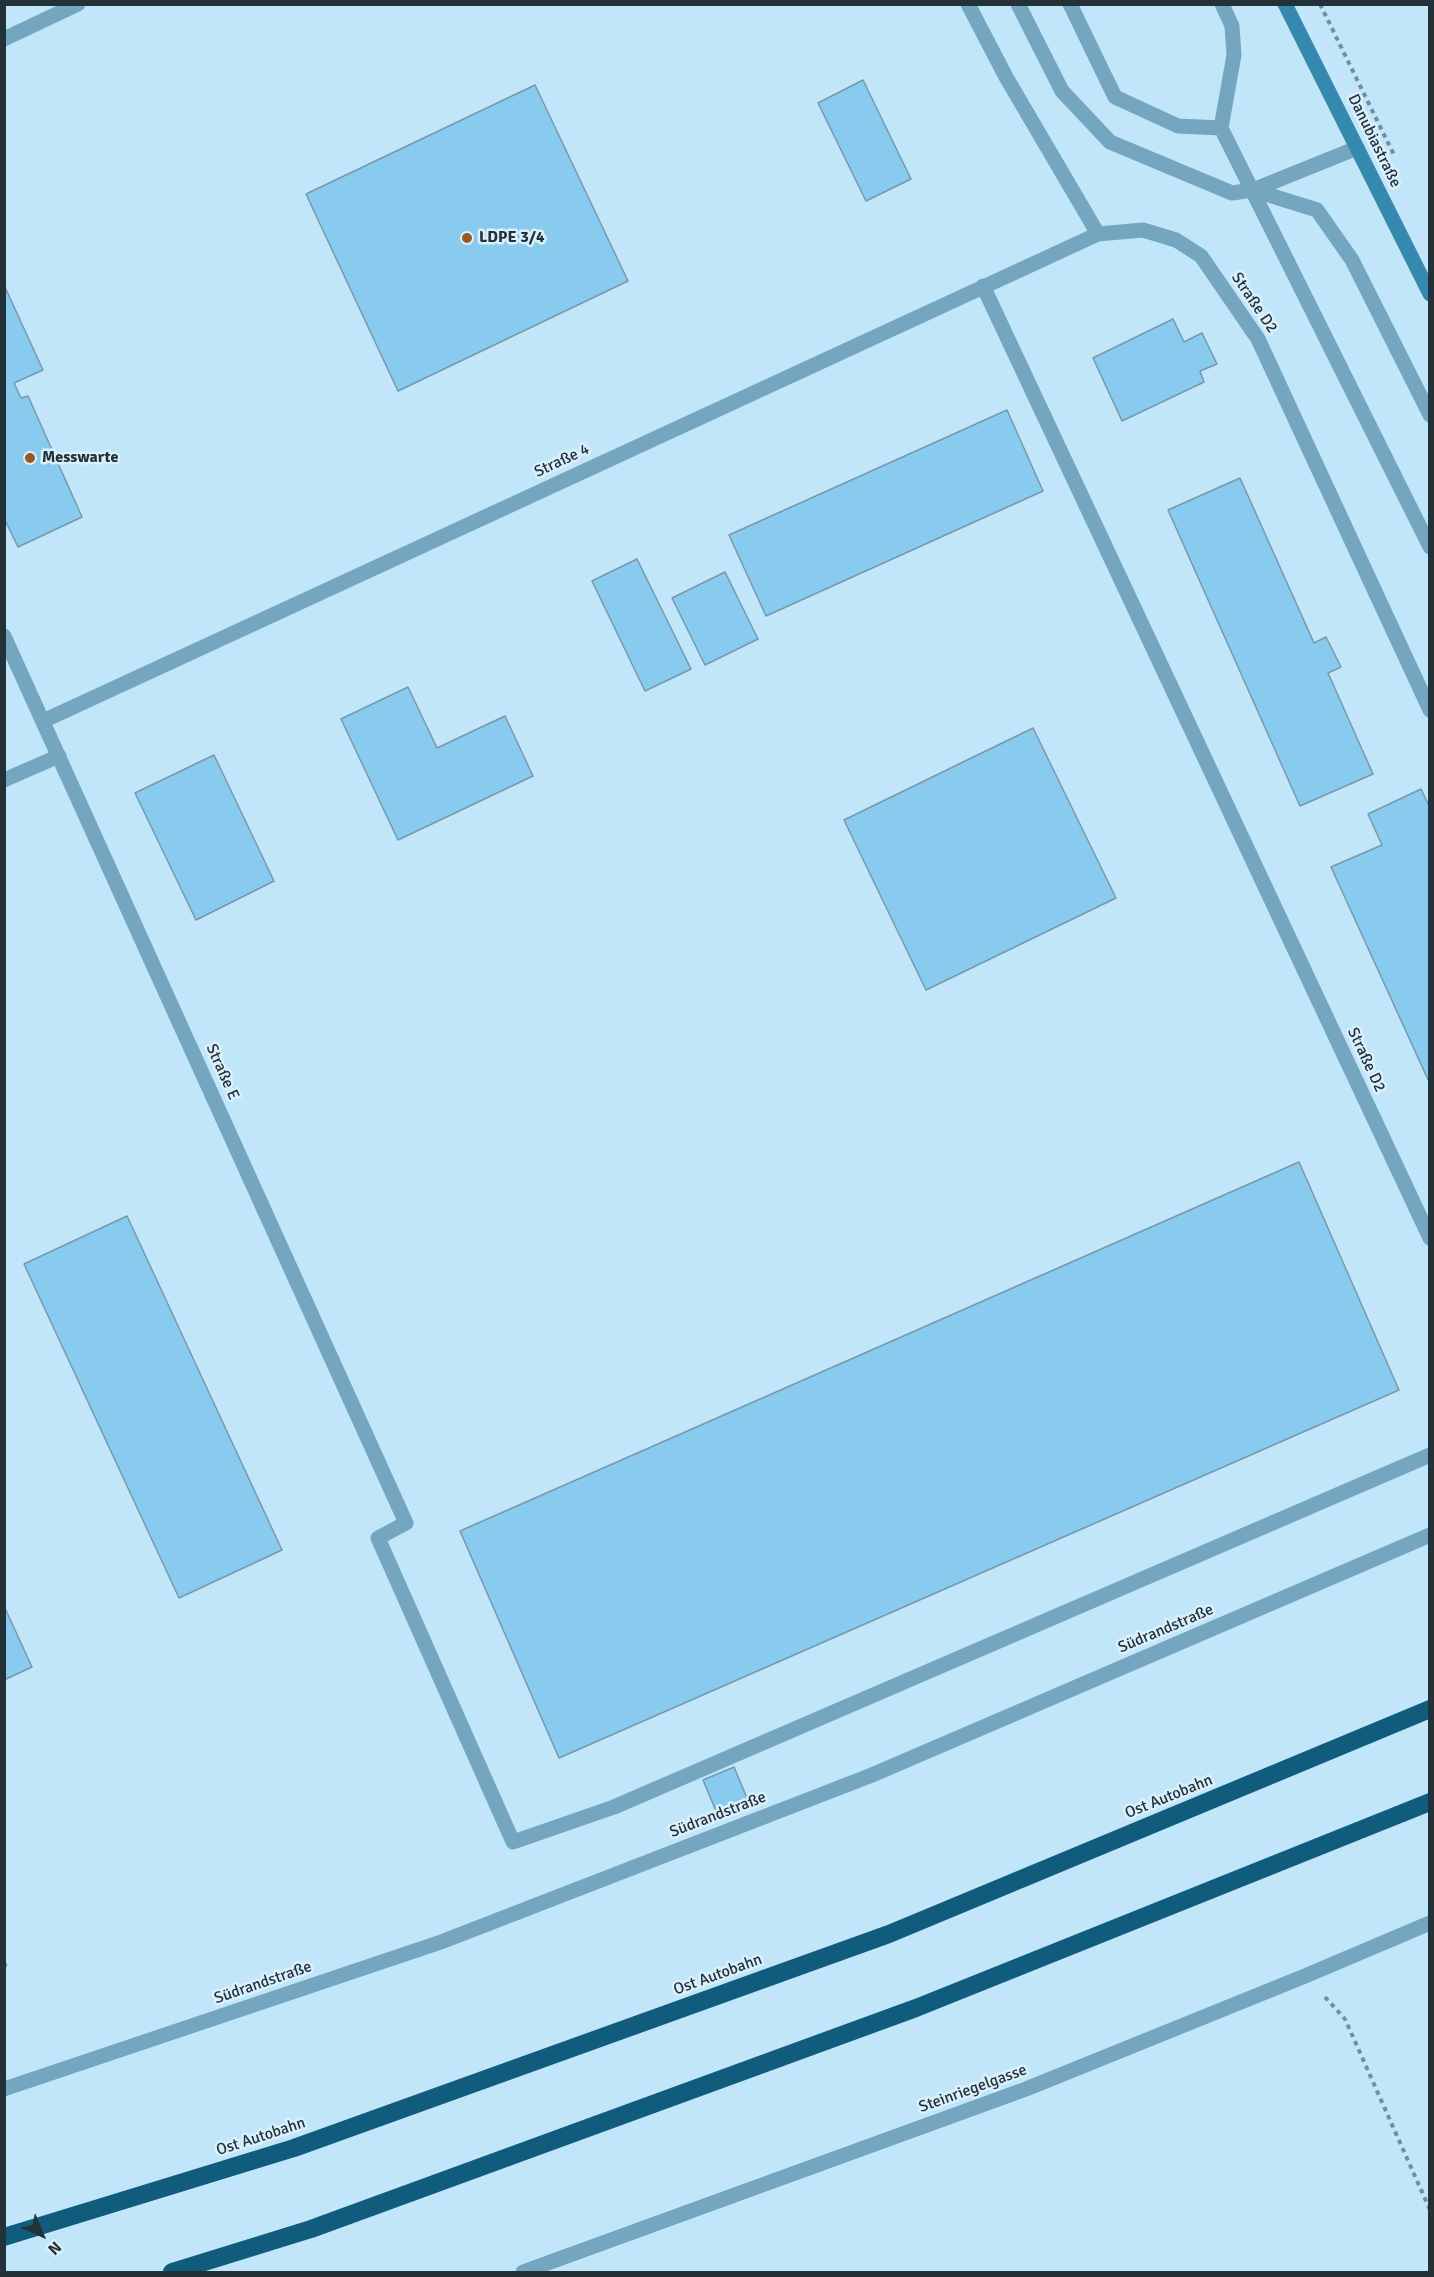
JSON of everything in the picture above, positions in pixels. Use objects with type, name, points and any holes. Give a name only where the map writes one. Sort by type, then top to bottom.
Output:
[{"type":"highway","name":"Ost Autobahn","points":[[4,2237],[294,2148],[889,1934],[1430,1709]]},
{"type":"highway","points":[[172,2272],[311,2229],[916,2008],[1430,1802]]},
{"type":"street","points":[[4,39],[78,4]]},
{"type":"street","points":[[968,4],[1006,77],[1098,234]]},
{"type":"street","points":[[1018,4],[1062,91],[1110,142],[1232,193],[1253,190],[1357,148]]},
{"type":"street","points":[[1070,4],[1115,97],[1178,126],[1221,128]]},
{"type":"street","points":[[1222,4],[1232,26],[1234,56],[1221,128],[1430,547]]},
{"type":"street","name":"Danubiastraße","points":[[1286,4],[1430,294]]},
{"type":"street","points":[[1253,190],[1317,210],[1352,260],[1430,415]]},
{"type":"street","name":"Straße D2","points":[[1032,264],[1098,234],[1143,230],[1176,240],[1201,256],[1258,339],[1430,710]]},
{"type":"street","name":"Straße 4","points":[[43,721],[1032,264]]},
{"type":"street","name":"Straße D2","points":[[983,286],[1430,1238]]},
{"type":"street","name":"Straße E","points":[[4,636],[406,1523],[378,1538],[513,1842],[614,1807],[1430,1455]]},
{"type":"street","points":[[4,780],[59,756]]},
{"type":"street","name":"Südrandstraße","points":[[4,2089],[441,1942],[872,1775],[1430,1535]]},
{"type":"street","name":"Steinriegelgasse","points":[[523,2272],[1026,2089],[1430,1923]]},
{"type":"path","points":[[1320,4],[1400,167]]},
{"type":"path","points":[[1305,1976],[1345,2019],[1430,2210]]},
{"type":"building","points":[[863,80],[911,179],[866,201],[818,103]]},
{"type":"building","name":"LDPE 3/4","points":[[535,85],[628,281],[398,391],[306,194]]},
{"type":"building","name":"Messwarte","points":[[4,285],[43,370],[14,383],[21,398],[28,396],[82,517],[18,547],[4,518]]},
{"type":"building","points":[[1173,319],[1184,342],[1202,333],[1217,364],[1200,371],[1204,382],[1122,421],[1093,358]]},
{"type":"building","points":[[1007,410],[1043,491],[766,616],[729,535]]},
{"type":"building","points":[[1240,478],[1314,643],[1326,637],[1341,667],[1328,673],[1373,774],[1300,806],[1168,510]]},
{"type":"building","points":[[637,559],[691,669],[645,691],[592,581]]},
{"type":"building","points":[[725,572],[758,639],[705,665],[672,598]]},
{"type":"building","points":[[408,687],[437,748],[505,716],[533,776],[398,840],[341,719]]},
{"type":"building","points":[[1033,728],[1116,898],[926,990],[844,820]]},
{"type":"building","points":[[214,755],[274,881],[196,920],[135,793]]},
{"type":"building","points":[[1421,789],[1430,808],[1430,1084],[1331,867],[1382,845],[1368,814]]},
{"type":"building","points":[[1299,1162],[1399,1390],[559,1758],[460,1531]]},
{"type":"building","points":[[127,1216],[282,1550],[179,1598],[24,1264]]},
{"type":"building","points":[[4,1606],[32,1667],[4,1680]]},
{"type":"building","points":[[734,1767],[747,1798],[716,1811],[703,1780]]},
{"type":"place","name":"LDPE 3/4","points":[[467,238]]},
{"type":"place","name":"Messwarte","points":[[30,458]]}]
